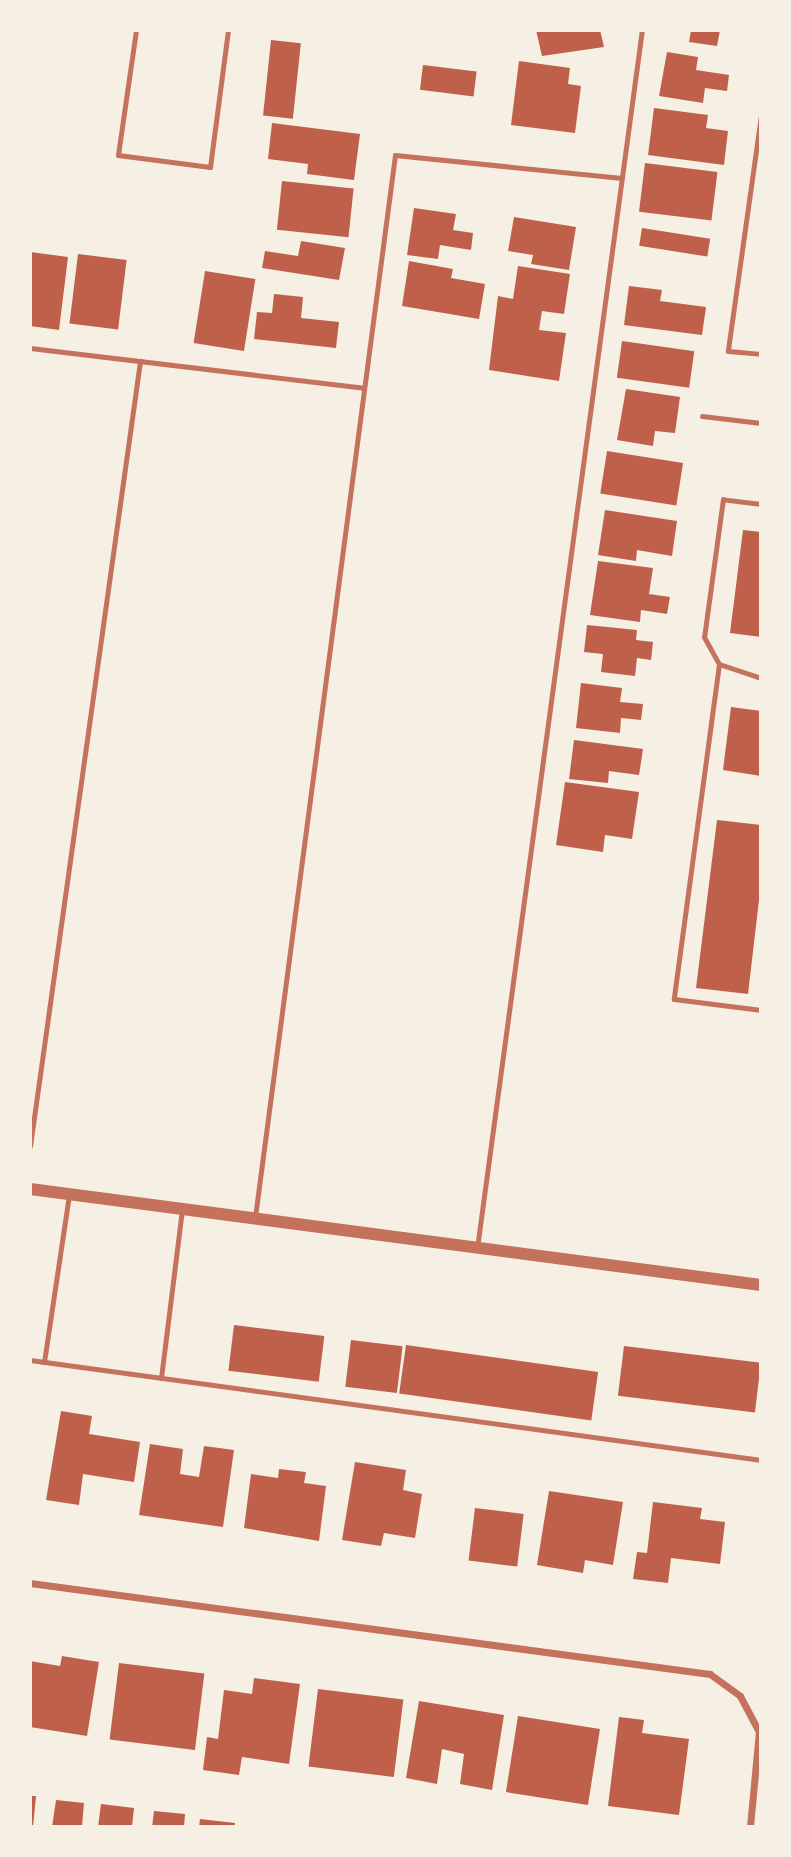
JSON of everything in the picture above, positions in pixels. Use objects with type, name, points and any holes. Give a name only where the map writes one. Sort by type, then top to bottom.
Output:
[{"type":"street","points":[[30,1189],[761,1285]]},
{"type":"street","points":[[30,1583],[710,1674],[740,1696],[759,1731],[750,1827]]},
{"type":"lane","points":[[135,30],[118,155],[209,167],[228,30]]},
{"type":"lane","points":[[477,1248],[642,30]]},
{"type":"lane","points":[[761,116],[728,351],[761,354]]},
{"type":"lane","points":[[255,1219],[395,155],[622,178]]},
{"type":"lane","points":[[30,348],[364,388]]},
{"type":"lane","points":[[30,1146],[139,361]]},
{"type":"lane","points":[[702,416],[761,423]]},
{"type":"lane","points":[[761,504],[723,499],[704,637],[719,664],[674,999],[761,1010]]},
{"type":"lane","points":[[719,664],[761,678]]},
{"type":"lane","points":[[44,1362],[69,1194]]},
{"type":"lane","points":[[161,1378],[181,1209]]},
{"type":"lane","points":[[30,1360],[761,1460]]},
{"type":"building","points":[[536,30],[600,30],[604,47],[542,56]]},
{"type":"building","points":[[691,30],[720,30],[717,46],[689,42]]},
{"type":"building","points":[[271,40],[301,43],[293,119],[263,116]]},
{"type":"building","points":[[667,52],[698,57],[696,70],[729,75],[727,91],[705,88],[703,103],[659,96]]},
{"type":"building","points":[[519,61],[570,68],[568,84],[581,86],[575,133],[511,125]]},
{"type":"building","points":[[423,65],[477,72],[474,96],[420,90]]},
{"type":"building","points":[[654,108],[708,115],[706,128],[728,131],[724,165],[648,155]]},
{"type":"building","points":[[272,123],[360,134],[354,180],[307,174],[308,164],[268,159]]},
{"type":"building","points":[[645,163],[717,172],[711,221],[639,212]]},
{"type":"building","points":[[282,181],[354,189],[348,237],[277,230]]},
{"type":"building","points":[[414,208],[456,214],[453,230],[473,233],[471,250],[440,245],[438,259],[407,255]]},
{"type":"building","points":[[514,217],[576,227],[569,270],[531,264],[533,255],[508,251]]},
{"type":"building","points":[[642,228],[710,239],[707,257],[639,246]]},
{"type":"building","points":[[301,241],[345,248],[339,280],[262,268],[265,251],[298,256]]},
{"type":"building","points":[[30,252],[68,257],[59,330],[30,326]]},
{"type":"building","points":[[78,254],[127,260],[118,329],[69,323]]},
{"type":"building","points":[[409,261],[453,269],[451,278],[485,284],[479,319],[402,306]]},
{"type":"building","points":[[518,266],[570,274],[564,314],[542,311],[539,330],[566,333],[559,381],[489,370],[498,296],[513,299]]},
{"type":"building","points":[[205,271],[255,279],[244,351],[194,343]]},
{"type":"building","points":[[629,286],[662,290],[660,301],[706,307],[702,335],[624,325]]},
{"type":"building","points":[[274,294],[303,297],[301,318],[339,322],[336,348],[254,339],[257,312],[272,313]]},
{"type":"building","points":[[622,341],[694,351],[689,388],[617,378]]},
{"type":"building","points":[[626,389],[680,397],[675,433],[655,431],[653,446],[617,440]]},
{"type":"building","points":[[607,451],[683,463],[676,506],[600,493]]},
{"type":"building","points":[[605,510],[677,521],[672,556],[637,550],[636,561],[598,555]]},
{"type":"building","points":[[743,530],[761,532],[761,637],[730,633]]},
{"type":"building","points":[[598,561],[653,568],[649,594],[670,597],[667,614],[641,610],[640,622],[590,615]]},
{"type":"building","points":[[587,625],[637,630],[636,640],[653,642],[651,660],[637,658],[635,676],[601,672],[603,654],[584,652]]},
{"type":"building","points":[[581,683],[622,688],[620,702],[643,704],[641,720],[621,718],[620,733],[576,728]]},
{"type":"building","points":[[731,707],[761,711],[761,776],[723,770]]},
{"type":"building","points":[[574,740],[643,749],[639,775],[609,771],[608,783],[569,779]]},
{"type":"building","points":[[565,782],[639,792],[632,839],[605,835],[603,852],[556,845]]},
{"type":"building","points":[[717,820],[761,825],[761,883],[748,994],[696,988]]},
{"type":"building","points":[[234,1325],[324,1336],[319,1382],[228,1371]]},
{"type":"building","points":[[351,1340],[403,1346],[397,1393],[345,1387]]},
{"type":"building","points":[[406,1345],[598,1372],[591,1421],[399,1394]]},
{"type":"building","points":[[624,1346],[761,1363],[755,1412],[618,1396]]},
{"type":"building","points":[[61,1411],[92,1416],[89,1434],[140,1442],[134,1482],[83,1474],[79,1505],[46,1500]]},
{"type":"building","points":[[150,1444],[183,1449],[180,1474],[199,1477],[204,1446],[234,1450],[223,1527],[139,1515]]},
{"type":"building","points":[[355,1462],[406,1470],[403,1490],[422,1494],[415,1538],[384,1533],[381,1546],[342,1540]]},
{"type":"building","points":[[279,1469],[306,1472],[304,1483],[326,1486],[319,1541],[244,1528],[251,1474],[278,1478]]},
{"type":"building","points":[[549,1491],[623,1502],[613,1565],[585,1560],[583,1573],[537,1565]]},
{"type":"building","points":[[653,1502],[702,1508],[700,1519],[725,1522],[720,1564],[671,1558],[668,1583],[633,1579],[637,1552],[647,1553]]},
{"type":"building","points":[[475,1508],[524,1514],[517,1567],[469,1561]]},
{"type":"building","points":[[62,1656],[99,1662],[87,1736],[30,1727],[30,1661],[60,1666]]},
{"type":"building","points":[[119,1663],[204,1673],[195,1750],[110,1739]]},
{"type":"building","points":[[254,1678],[300,1684],[289,1764],[242,1757],[239,1775],[203,1770],[207,1737],[218,1739],[224,1690],[252,1694]]},
{"type":"building","points":[[318,1689],[403,1699],[394,1777],[308,1766]]},
{"type":"building","points":[[419,1701],[504,1715],[492,1790],[460,1784],[464,1754],[442,1749],[437,1784],[406,1778]]},
{"type":"building","points":[[518,1716],[600,1729],[588,1805],[506,1792]]},
{"type":"building","points":[[619,1717],[644,1720],[642,1733],[689,1739],[679,1815],[608,1806]]},
{"type":"building","points":[[30,1796],[36,1796],[33,1827],[30,1827]]},
{"type":"building","points":[[56,1800],[84,1803],[82,1827],[52,1827]]},
{"type":"building","points":[[101,1804],[134,1808],[132,1827],[98,1827]]},
{"type":"building","points":[[154,1811],[185,1814],[184,1827],[152,1827]]},
{"type":"building","points":[[200,1819],[235,1823],[235,1827],[199,1827]]}]
